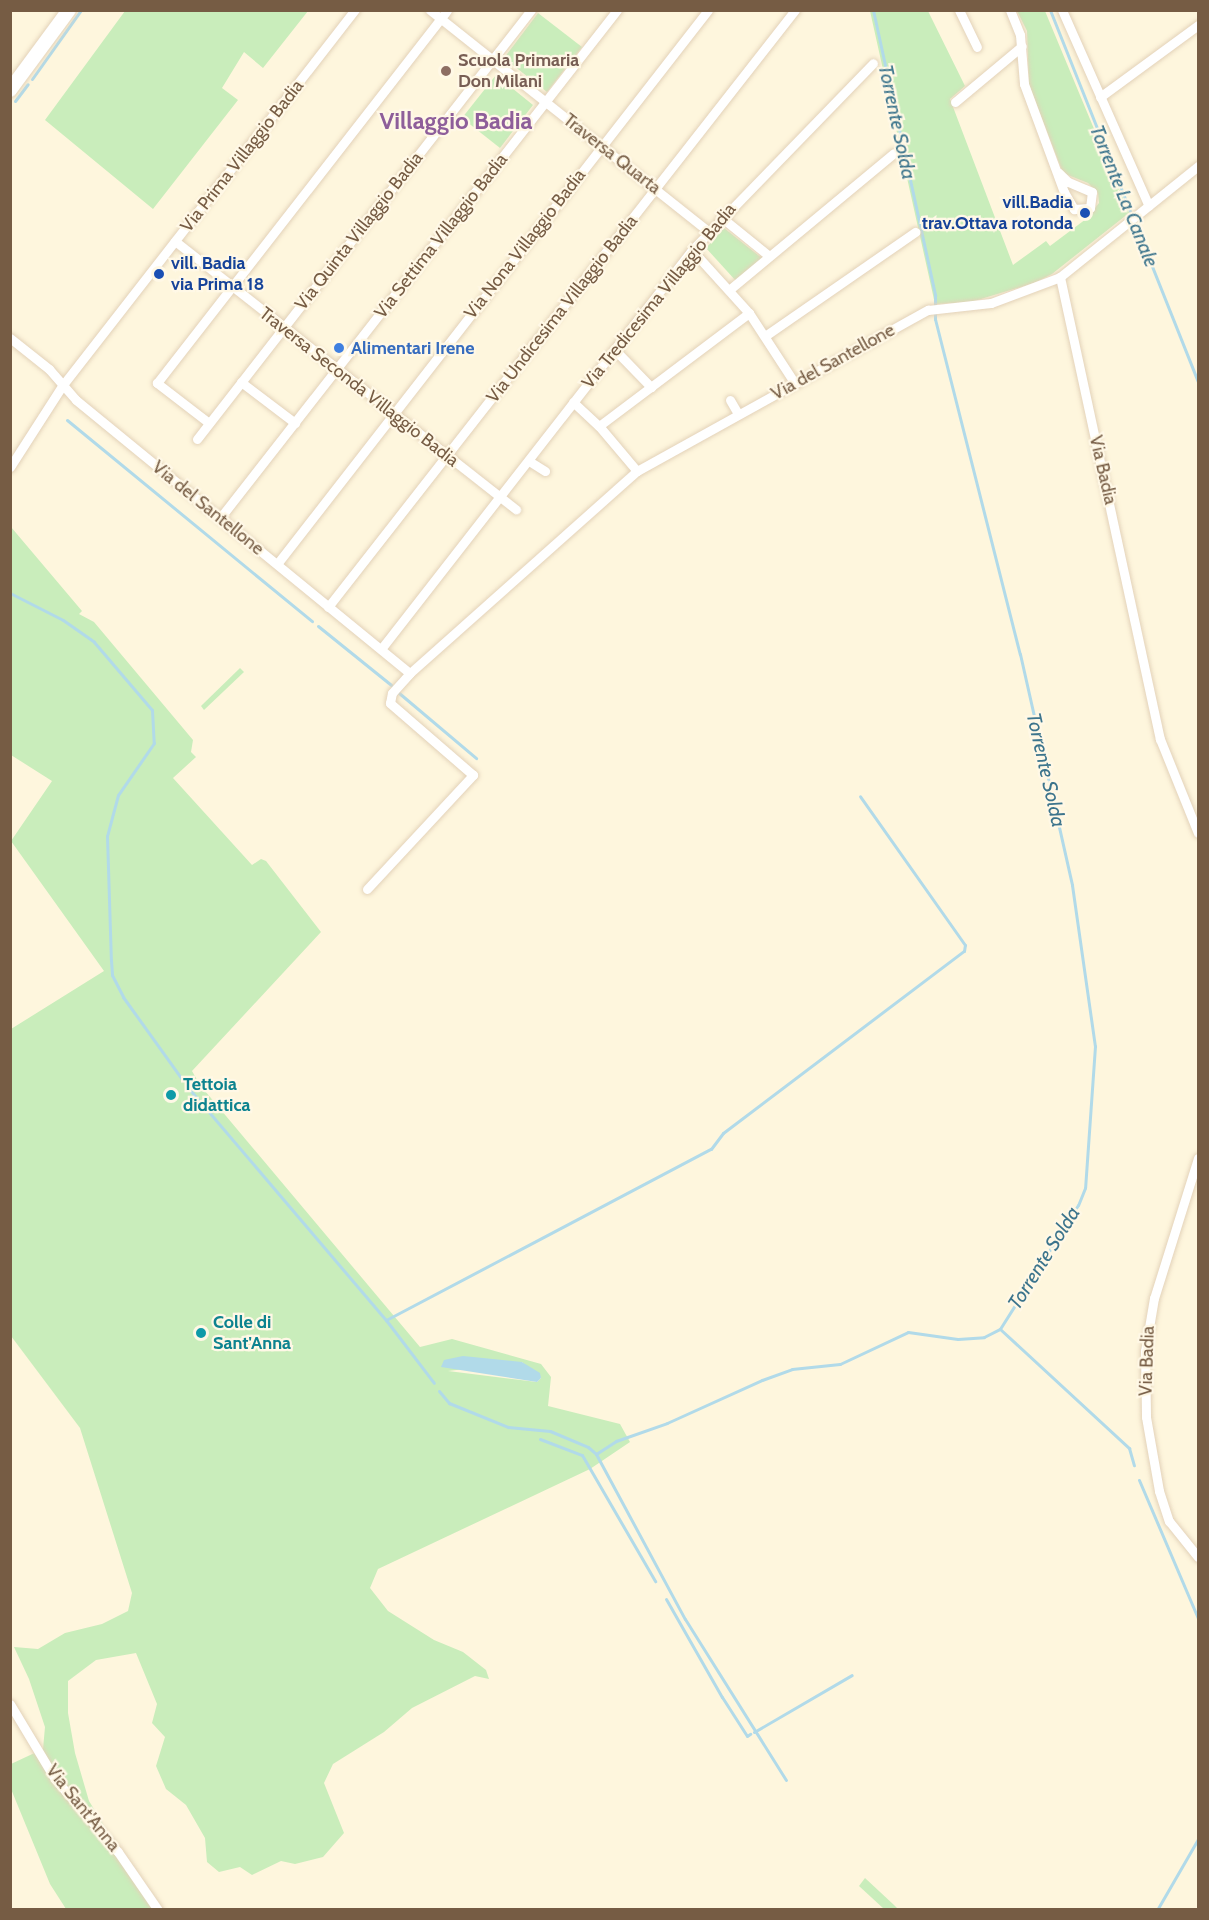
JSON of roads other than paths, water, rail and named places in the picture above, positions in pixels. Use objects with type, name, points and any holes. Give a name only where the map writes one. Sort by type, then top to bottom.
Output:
[{"type":"main road","points":[[10,90],[69,10]]},
{"type":"street","name":"Via Prima Villaggio Badia","points":[[62,386],[355,10]]},
{"type":"street","name":"Traversa Quarta","points":[[430,10],[708,231]]},
{"type":"street","points":[[209,423],[157,382],[447,10]]},
{"type":"street","name":"Via Quinta Villaggio Badia","points":[[197,439],[531,10]]},
{"type":"street","name":"Via Settima Villaggio Badia","points":[[220,518],[617,10]]},
{"type":"street","name":"Via Nona Villaggio Badia","points":[[277,564],[708,10]]},
{"type":"street","name":"Via Undicesima Villaggio Badia","points":[[328,607],[447,458],[795,10]]},
{"type":"street","points":[[959,10],[977,47]]},
{"type":"street","points":[[1010,10],[1022,46],[1024,84],[1070,202],[1078,211],[1090,208],[1092,192],[1059,173]]},
{"type":"street","points":[[1062,10],[1149,206]]},
{"type":"street","points":[[1100,97],[1198,25]]},
{"type":"street","points":[[955,102],[1022,46]]},
{"type":"street","name":"Via Tredicesima Villaggio Badia","points":[[381,650],[692,250],[721,217],[873,63]]},
{"type":"street","points":[[729,290],[894,153]]},
{"type":"street","points":[[1060,277],[1130,218],[1140,213],[1198,166]]},
{"type":"street","points":[[1070,202],[1073,191],[1080,187]]},
{"type":"street","points":[[721,217],[769,256]]},
{"type":"street","points":[[765,336],[915,232]]},
{"type":"street","name":"Traversa Seconda Villaggio Badia","points":[[175,241],[447,458],[516,509]]},
{"type":"street","points":[[692,250],[749,313],[794,382]]},
{"type":"street","name":"Via del Santellone","points":[[367,889],[473,775],[390,703],[392,693],[410,673],[637,471],[794,382],[928,310],[991,303],[1060,277]]},
{"type":"street","name":"Via Badia","points":[[1060,277],[1160,739],[1198,833]]},
{"type":"street","points":[[599,426],[749,313]]},
{"type":"street","name":"Via del Santellone","points":[[10,338],[49,369],[62,386],[410,673]]},
{"type":"street","points":[[615,350],[651,387]]},
{"type":"street","points":[[241,382],[295,423]]},
{"type":"street","points":[[10,467],[62,386]]},
{"type":"street","points":[[730,400],[738,414]]},
{"type":"street","points":[[573,402],[599,426],[637,471]]},
{"type":"street","points":[[529,461],[545,471]]},
{"type":"street","name":"Via Badia","points":[[1198,1158],[1154,1298],[1145,1352],[1146,1417],[1159,1491],[1169,1521],[1198,1557]]},
{"type":"street","name":"Via Sant'Anna","points":[[10,1704],[55,1779],[118,1852],[158,1910]]},
{"type":"water","points":[[463,1356],[522,1362],[540,1373],[541,1378],[537,1382],[441,1367],[444,1360]]},
{"type":"waterway","points":[[32,79],[81,10]]},
{"type":"waterway","name":"Torrente Solda","points":[[873,10],[935,295],[935,319],[1020,654],[1072,885],[1095,1046],[1085,1188],[1078,1205],[1000,1329],[1129,1448],[1134,1465]]},
{"type":"waterway","name":"Torrente La Canale","points":[[1050,10],[1198,382]]},
{"type":"waterway","points":[[15,101],[28,84]]},
{"type":"waterway","points":[[67,420],[312,621]]},
{"type":"waterway","points":[[10,593],[63,620],[94,642],[152,710],[154,743],[118,795],[107,836],[112,975],[123,997],[182,1079]]},
{"type":"waterway","points":[[318,626],[391,685]]},
{"type":"waterway","points":[[399,693],[476,758]]},
{"type":"waterway","points":[[386,1320],[711,1149],[723,1133],[964,951],[965,945],[860,796]]},
{"type":"waterway","points":[[191,1091],[386,1320],[434,1383]]},
{"type":"waterway","points":[[596,1454],[616,1441],[667,1423],[762,1380],[792,1369],[840,1364],[908,1332],[958,1339],[984,1337],[1000,1329]]},
{"type":"waterway","points":[[439,1391],[449,1403],[508,1427],[550,1431],[588,1447],[596,1454],[685,1619],[786,1780]]},
{"type":"waterway","points":[[540,1439],[582,1455],[655,1581]]},
{"type":"waterway","name":"Torrente Solda","points":[[1139,1480],[1198,1618]]},
{"type":"waterway","points":[[666,1599],[722,1697],[747,1736],[750,1734]]},
{"type":"waterway","points":[[754,1732],[852,1675]]},
{"type":"waterway","name":"Torrente Solda","points":[[1157,1910],[1198,1839]]},
{"type":"place","name":"Scuola Primaria Don Milani","points":[[446,71]]},
{"type":"place","name":"vill.Badia trav.Ottava rotonda","points":[[1085,213]]},
{"type":"place","name":"vill. Badia via Prima 18","points":[[159,274]]},
{"type":"place","name":"Alimentari Irene","points":[[339,348]]},
{"type":"place","name":"Tettoia didattica","points":[[171,1095]]},
{"type":"place","name":"Colle di Sant'Anna","points":[[201,1333]]},
{"type":"district","name":"Villaggio Badia","points":[[456,121]]}]
